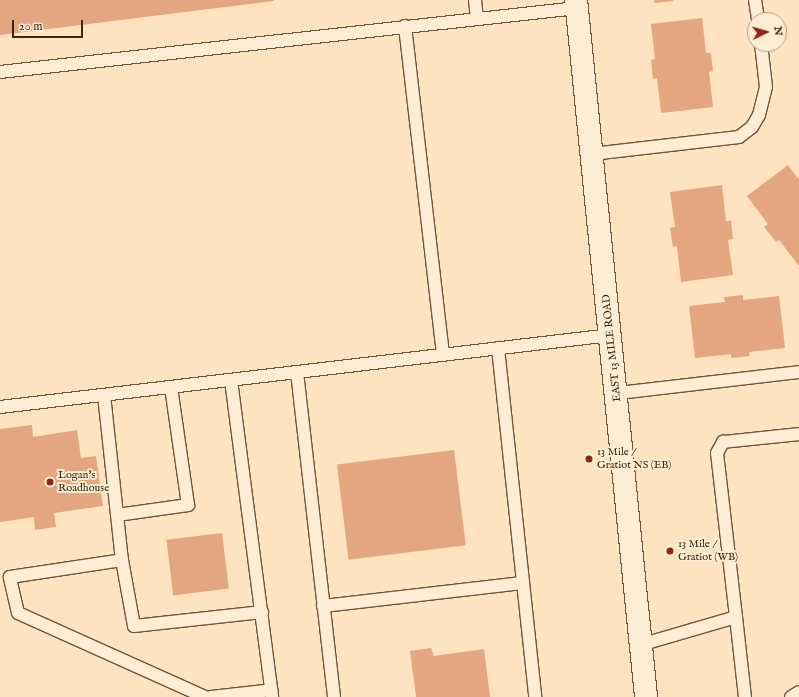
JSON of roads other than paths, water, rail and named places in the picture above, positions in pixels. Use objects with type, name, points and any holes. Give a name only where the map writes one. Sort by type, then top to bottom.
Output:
[{"type":"main road","name":"EAST 13 MILE ROAD","points":[[577,4],[618,393],[640,645],[646,697]]},
{"type":"lane","points":[[475,0],[478,18]]},
{"type":"lane","points":[[756,0],[757,12]]},
{"type":"lane","points":[[0,72],[478,18],[577,4]]},
{"type":"lane","points":[[405,26],[443,355]]},
{"type":"lane","points":[[592,154],[739,137],[752,127],[760,116],[766,86],[762,52]]},
{"type":"lane","points":[[0,407],[611,335]]},
{"type":"lane","points":[[498,348],[535,697]]},
{"type":"lane","points":[[297,372],[334,697]]},
{"type":"lane","points":[[618,393],[799,372]]},
{"type":"lane","points":[[211,697],[272,694],[231,380]]},
{"type":"lane","points":[[117,516],[188,505],[171,387]]},
{"type":"lane","points":[[104,395],[122,560],[134,626],[262,612]]},
{"type":"lane","points":[[745,697],[717,453],[723,442],[799,434]]},
{"type":"lane","points":[[122,560],[5,578],[18,613],[205,697]]},
{"type":"lane","points":[[323,606],[523,583]]},
{"type":"lane","points":[[640,645],[736,617]]},
{"type":"lane","points":[[791,697],[799,692]]},
{"type":"place","name":"13 Mile / Gratiot NS (EB)","points":[[589,459]]},
{"type":"place","name":"Logan's Roadhouse","points":[[50,482]]},
{"type":"place","name":"13 Mile / Gratiot (WB)","points":[[670,551]]}]
